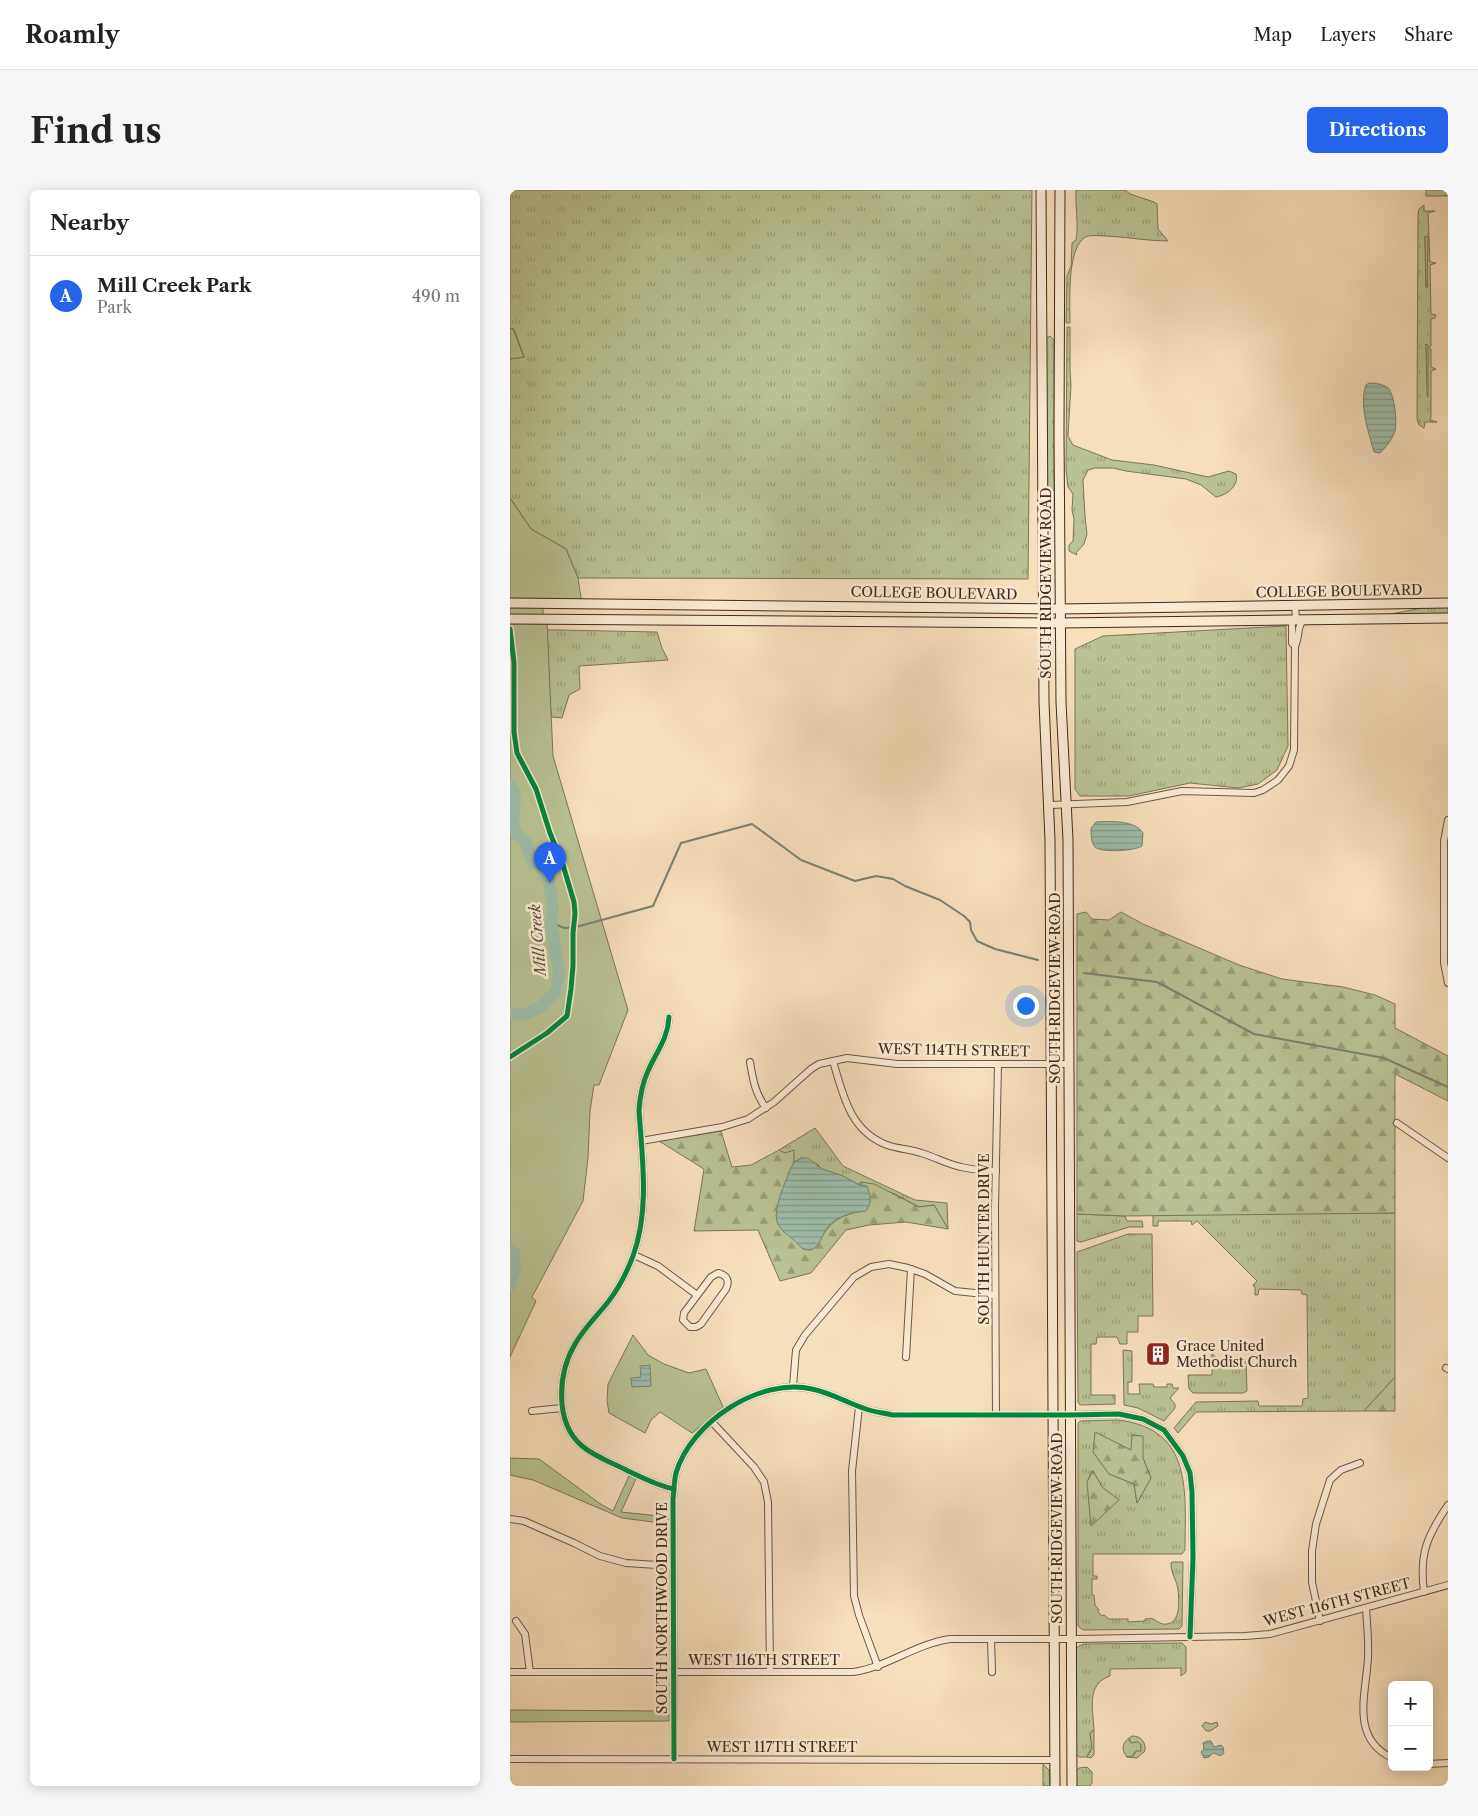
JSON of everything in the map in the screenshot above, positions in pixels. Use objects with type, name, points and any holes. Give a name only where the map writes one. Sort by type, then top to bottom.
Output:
[{"type":"main road","name":"SOUTH RIDGEVIEW ROAD","points":[[1041,190],[1044,711],[1050,805],[1055,1786]]},
{"type":"main road","name":"SOUTH RIDGEVIEW ROAD","points":[[1060,190],[1058,433],[1061,702],[1067,804],[1072,1786]]},
{"type":"main road","name":"COLLEGE BOULEVARD","points":[[510,603],[970,606],[1044,609],[1448,603]]},
{"type":"main road","name":"COLLEGE BOULEVARD","points":[[510,619],[1060,623],[1448,618]]},
{"type":"street","points":[[1294,646],[1297,643],[1299,625],[1296,605]]},
{"type":"street","points":[[1050,805],[1141,800],[1182,791],[1243,794],[1263,790],[1271,786],[1284,774],[1292,758],[1295,739],[1294,646],[1292,643],[1297,619]]},
{"type":"street","points":[[1448,820],[1444,841],[1446,866],[1444,963],[1448,983]]},
{"type":"street","points":[[669,1017],[666,1037],[648,1071],[641,1092],[639,1110],[644,1204],[634,1255],[618,1288],[574,1345],[567,1361],[563,1378],[562,1408],[571,1434],[592,1453],[662,1486],[674,1489]]},
{"type":"street","name":"WEST 114TH STREET","points":[[641,1141],[722,1127],[748,1119],[781,1097],[811,1069],[819,1064],[833,1061],[854,1058],[897,1064],[1069,1064]]},
{"type":"street","points":[[833,1061],[846,1103],[854,1119],[876,1140],[919,1152],[963,1168],[996,1171]]},
{"type":"street","points":[[750,1062],[753,1084],[766,1108]]},
{"type":"street","name":"SOUTH HUNTER DRIVE","points":[[996,1415],[995,1295],[998,1064]]},
{"type":"street","points":[[1396,1124],[1448,1158]]},
{"type":"street","points":[[634,1255],[658,1266],[697,1296]]},
{"type":"street","points":[[793,1386],[796,1350],[805,1336],[854,1276],[871,1268],[889,1264],[925,1274],[956,1291],[995,1295]]},
{"type":"street","points":[[906,1357],[911,1269]]},
{"type":"street","points":[[721,1274],[727,1279],[726,1289],[701,1324],[693,1328],[686,1325],[683,1317],[697,1296],[713,1275],[721,1274]]},
{"type":"street","name":"SOUTH NORTHWOOD DRIVE","points":[[674,1759],[673,1566],[676,1473],[683,1456],[693,1440],[712,1422],[729,1408],[750,1396],[776,1388],[793,1386],[812,1389],[831,1394],[859,1407],[892,1414],[1119,1414],[1143,1419],[1164,1430],[1183,1456],[1190,1473],[1193,1558],[1190,1637]]},
{"type":"street","points":[[859,1407],[852,1471],[854,1596],[878,1667]]},
{"type":"street","points":[[532,1411],[562,1408]]},
{"type":"street","points":[[712,1422],[754,1467],[764,1482],[768,1502],[770,1672]]},
{"type":"street","points":[[1320,1621],[1312,1582],[1312,1551],[1316,1524],[1330,1480],[1341,1470],[1360,1463]]},
{"type":"street","points":[[1424,1592],[1421,1571],[1428,1539],[1448,1505]]},
{"type":"street","points":[[510,1518],[524,1521],[600,1556],[626,1563],[673,1566]]},
{"type":"street","name":"WEST 116TH STREET","points":[[510,1672],[853,1672],[878,1667],[932,1642],[950,1639],[1071,1639],[1270,1634],[1448,1585]]},
{"type":"street","points":[[1366,1608],[1368,1660],[1362,1713],[1367,1732],[1379,1749],[1388,1755]]},
{"type":"street","points":[[516,1621],[525,1634],[530,1672]]},
{"type":"street","points":[[991,1639],[992,1672]]},
{"type":"street","name":"WEST 117TH STREET","points":[[510,1759],[1055,1760]]},
{"type":"street","points":[[1433,1764],[1448,1764]]},
{"type":"green space","points":[[510,190],[1032,190],[1028,579],[578,578],[566,549],[531,529],[510,498],[510,359],[524,357],[514,329],[510,328]]},
{"type":"green space","points":[[1076,190],[1125,190],[1130,194],[1154,202],[1157,204],[1158,229],[1168,241],[1088,236],[1081,241],[1073,262],[1070,289],[1070,323],[1066,323],[1067,276],[1071,266],[1072,243],[1076,240],[1077,234]]},
{"type":"green space","points":[[1426,190],[1448,190],[1448,196],[1426,196]]},
{"type":"green space","points":[[1424,205],[1424,211],[1435,211],[1428,213],[1430,262],[1436,263],[1430,265],[1431,314],[1436,315],[1435,318],[1431,319],[1431,346],[1429,348],[1431,349],[1431,367],[1436,369],[1431,371],[1430,420],[1437,422],[1425,422],[1424,428],[1419,425],[1417,419],[1419,209]],"holes":[[[1425,237],[1428,237],[1427,288]]]},
{"type":"green space","points":[[1425,236],[1428,237],[1427,288],[1426,287]]},
{"type":"green space","points":[[1067,327],[1070,327],[1071,385],[1068,436],[1073,445],[1112,460],[1154,465],[1208,477],[1229,471],[1236,474],[1234,486],[1224,494],[1216,497],[1201,485],[1186,479],[1113,468],[1088,470],[1083,480],[1087,534],[1084,544],[1076,553],[1077,555],[1069,551],[1069,545],[1073,541],[1074,519],[1072,510],[1073,494],[1068,487],[1066,470]]},
{"type":"green space","points":[[510,328],[513,329],[524,357],[510,359]]},
{"type":"green space","points":[[1050,336],[1054,340],[1054,520],[1051,520],[1046,504],[1045,339]]},
{"type":"green space","points":[[1426,344],[1428,345],[1428,397],[1427,396]]},
{"type":"green space","points":[[510,498],[531,529],[566,549],[578,578],[582,604],[543,604],[543,623],[547,623],[553,756],[628,1010],[599,1085],[594,1085],[590,1111],[588,1158],[583,1201],[532,1297],[536,1301],[510,1357]]},
{"type":"green space","points":[[1448,607],[1448,615],[1386,615],[1422,608]]},
{"type":"green space","points":[[1286,626],[1288,746],[1277,770],[1258,784],[1238,788],[1190,783],[1129,796],[1080,796],[1075,789],[1075,649],[1103,636]]},
{"type":"green space","points":[[510,629],[657,632],[668,660],[579,666],[580,689],[569,695],[562,718],[552,717],[546,681]]},
{"type":"green space","points":[[1086,912],[1092,919],[1109,920],[1121,912],[1143,924],[1239,965],[1282,979],[1343,987],[1375,995],[1395,1004],[1395,1028],[1448,1056],[1448,1101],[1395,1074],[1395,1213],[1125,1216],[1077,1214],[1077,914]]},
{"type":"green space","points":[[815,1128],[843,1166],[915,1200],[947,1203],[948,1229],[934,1205],[919,1207],[895,1194],[861,1182],[859,1185],[843,1176],[822,1169],[817,1164],[803,1158],[794,1162],[793,1151],[785,1154],[779,1150]]},
{"type":"green space","points":[[721,1131],[732,1167],[751,1165],[779,1150],[785,1153],[794,1150],[794,1162],[783,1190],[776,1216],[803,1249],[816,1247],[831,1224],[841,1217],[855,1212],[867,1187],[859,1185],[861,1182],[874,1184],[919,1207],[934,1205],[948,1229],[906,1222],[869,1225],[846,1230],[811,1273],[780,1281],[758,1230],[694,1231],[704,1169],[659,1141]]},
{"type":"green space","points":[[1395,1213],[1395,1377],[1364,1411],[1196,1412],[1178,1433],[1174,1428],[1196,1402],[1258,1401],[1259,1406],[1302,1406],[1303,1399],[1308,1398],[1307,1295],[1302,1294],[1301,1290],[1259,1289],[1258,1295],[1255,1295],[1253,1285],[1257,1281],[1197,1221],[1192,1225],[1191,1221],[1158,1221],[1158,1226],[1153,1226],[1153,1214]]},
{"type":"green space","points":[[1077,1214],[1125,1216],[1127,1221],[1142,1221],[1143,1227],[1129,1227],[1081,1242],[1077,1241]]},
{"type":"green space","points":[[1128,1234],[1152,1234],[1153,1316],[1138,1316],[1138,1332],[1127,1332],[1127,1344],[1120,1344],[1117,1337],[1097,1337],[1096,1344],[1091,1344],[1091,1395],[1115,1395],[1115,1404],[1080,1405],[1078,1402],[1077,1252]]},
{"type":"green space","points":[[633,1335],[648,1355],[664,1364],[689,1373],[706,1369],[723,1407],[692,1433],[660,1412],[651,1420],[645,1433],[609,1413],[607,1401],[608,1384]]},
{"type":"green space","points":[[1123,1350],[1132,1351],[1132,1382],[1128,1382],[1128,1394],[1140,1394],[1139,1384],[1167,1387],[1167,1384],[1172,1384],[1173,1388],[1179,1388],[1170,1398],[1175,1404],[1175,1408],[1164,1421],[1138,1408],[1124,1405]]},
{"type":"green space","points":[[1212,1354],[1218,1359],[1246,1360],[1247,1391],[1243,1393],[1193,1393],[1189,1389],[1188,1375],[1212,1375]]},
{"type":"green space","points":[[1395,1377],[1395,1411],[1364,1411]]},
{"type":"green space","points":[[1117,1420],[1142,1426],[1160,1436],[1172,1450],[1180,1467],[1184,1486],[1185,1550],[1182,1554],[1093,1554],[1093,1576],[1097,1576],[1097,1579],[1092,1579],[1092,1595],[1094,1595],[1098,1612],[1109,1619],[1128,1619],[1128,1622],[1153,1619],[1167,1624],[1172,1622],[1177,1615],[1179,1600],[1171,1563],[1183,1562],[1182,1626],[1179,1629],[1083,1630],[1078,1626],[1078,1423],[1080,1421]],"holes":[[[1095,1433],[1131,1450],[1143,1458],[1151,1478],[1137,1503],[1134,1484],[1109,1474]],[[1093,1471],[1102,1487],[1087,1482]]]},
{"type":"green space","points":[[1095,1432],[1131,1450],[1132,1435],[1143,1436],[1143,1458],[1151,1478],[1137,1503],[1134,1484],[1109,1474],[1093,1452]]},
{"type":"green space","points":[[510,1458],[539,1459],[599,1503],[613,1511],[629,1476],[636,1479],[621,1512],[669,1517],[669,1524],[622,1518],[533,1480],[510,1475]]},
{"type":"green space","points":[[1093,1471],[1102,1487],[1119,1500],[1091,1526],[1087,1482]]},
{"type":"green space","points":[[1182,1643],[1186,1647],[1186,1672],[1181,1676],[1181,1668],[1110,1669],[1110,1676],[1102,1680],[1094,1691],[1092,1706],[1094,1730],[1090,1733],[1092,1748],[1087,1757],[1079,1757],[1074,1752],[1075,1650],[1084,1644]]},
{"type":"green space","points":[[510,1710],[669,1711],[669,1721],[510,1722]]},
{"type":"green space","points":[[1205,1722],[1211,1724],[1217,1722],[1218,1726],[1210,1731],[1206,1731],[1202,1726]]},
{"type":"green space","points":[[1094,1730],[1094,1755],[1091,1758],[1087,1757],[1092,1748],[1090,1733]]},
{"type":"green space","points":[[1132,1736],[1140,1738],[1145,1745],[1145,1751],[1137,1758],[1127,1757],[1133,1756],[1136,1751],[1141,1751],[1141,1745],[1138,1742],[1131,1743],[1129,1738]]},
{"type":"green space","points":[[1129,1738],[1129,1741],[1138,1742],[1141,1745],[1141,1751],[1127,1757],[1123,1747]]},
{"type":"green space","points":[[1043,1764],[1049,1770],[1050,1786],[1043,1786]]},
{"type":"green space","points":[[1087,1767],[1092,1772],[1092,1783],[1090,1786],[1075,1786],[1075,1773],[1079,1768]]},
{"type":"shaded area","points":[[1369,383],[1379,384],[1388,388],[1394,404],[1396,418],[1394,434],[1390,442],[1380,453],[1374,452],[1365,417],[1363,400],[1366,385]]},
{"type":"shaded area","points":[[1096,822],[1121,822],[1134,826],[1143,833],[1142,846],[1118,851],[1095,847],[1092,841],[1091,828]]},
{"type":"shaded area","points":[[808,1158],[822,1169],[843,1176],[859,1185],[867,1186],[870,1199],[866,1211],[846,1215],[836,1220],[826,1230],[816,1247],[810,1250],[803,1248],[783,1231],[779,1227],[776,1218],[778,1202],[788,1175],[794,1162]]},
{"type":"shaded area","points":[[650,1365],[651,1386],[632,1387],[631,1378],[641,1377],[640,1366]]},
{"type":"shaded area","points":[[1211,1741],[1214,1747],[1221,1745],[1224,1753],[1220,1755],[1213,1753],[1209,1757],[1204,1758],[1201,1752],[1204,1749],[1203,1743]]},
{"type":"waterway","name":"Mill Creek","points":[[510,785],[515,794],[513,826],[517,835],[526,842],[532,861],[540,866],[549,881],[553,909],[551,923],[559,974],[556,991],[541,1007],[524,1015],[510,1013]]},
{"type":"waterway","points":[[551,923],[565,928],[576,927],[653,906],[681,843],[752,824],[801,860],[855,881],[876,876],[893,879],[940,900],[970,922],[971,930],[977,941],[995,949],[1038,960]]},
{"type":"waterway","points":[[1084,973],[1157,982],[1254,1034],[1384,1058],[1448,1087]]},
{"type":"waterway","name":"Mill Creek","points":[[510,1249],[514,1253],[515,1269],[510,1285]]},
{"type":"cycle path","points":[[510,629],[514,663],[514,732],[517,753],[536,789],[550,833],[563,865],[574,902],[575,914],[573,966],[567,1016],[547,1033],[510,1057]]},
{"type":"cycle path","points":[[669,1017],[661,1045],[646,1076],[640,1100],[644,1183],[642,1220],[633,1256],[619,1286],[575,1344],[565,1369],[562,1397],[563,1411],[567,1424],[573,1436],[582,1446],[598,1457],[656,1484],[674,1489]]},
{"type":"cycle path","points":[[674,1759],[673,1499],[676,1473],[684,1454],[696,1437],[712,1421],[730,1407],[750,1397],[771,1390],[792,1387],[812,1389],[859,1407],[892,1415],[1119,1414],[1143,1419],[1164,1430],[1183,1456],[1190,1473],[1193,1558],[1190,1637]]},
{"type":"place","name":"Mill Creek Park","points":[[550,883]]},
{"type":"place","name":"Grace United Methodist Church","points":[[1158,1354]]}]
